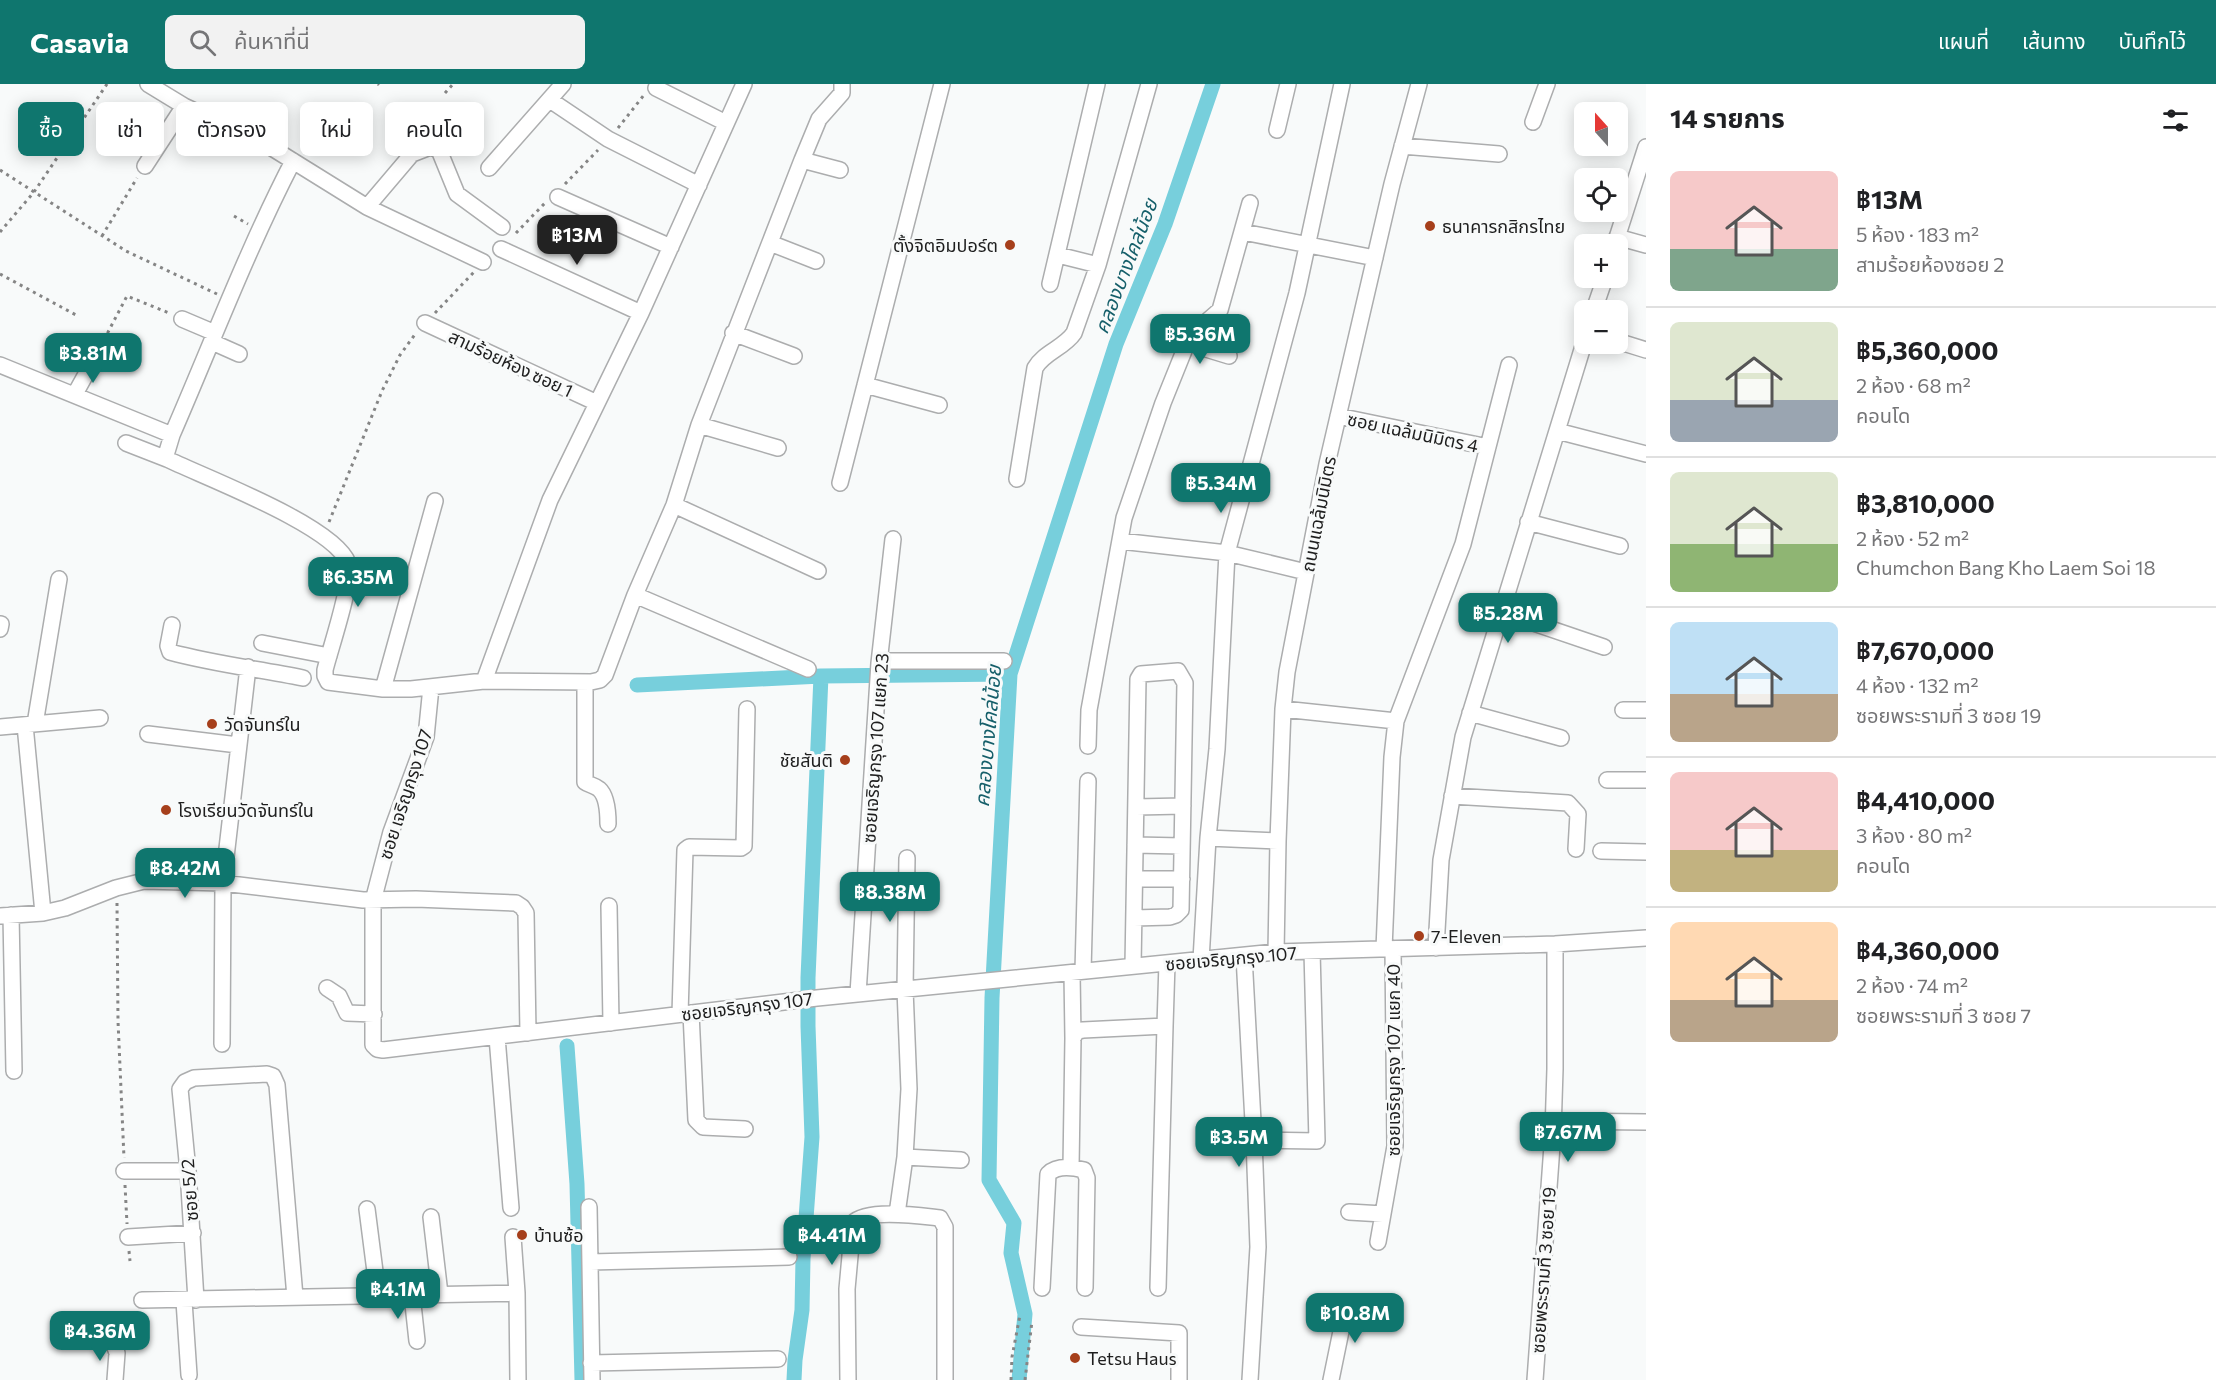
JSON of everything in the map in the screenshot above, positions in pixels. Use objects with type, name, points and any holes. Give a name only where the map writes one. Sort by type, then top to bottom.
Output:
[{"type":"street","points":[[148,84],[179,102]]},
{"type":"street","points":[[489,168],[563,84]]},
{"type":"street","points":[[484,681],[550,500],[641,313],[744,84]]},
{"type":"street","points":[[126,443],[253,497],[323,535],[341,553],[348,563],[348,582],[325,676],[328,682],[383,689],[484,681],[585,682],[600,680],[605,675],[634,595],[674,505],[699,425],[733,333],[802,160],[819,119],[842,93],[842,84]]},
{"type":"street","points":[[840,483],[942,84]]},
{"type":"street","points":[[1050,284],[1097,84]]},
{"type":"street","points":[[1017,479],[1035,368],[1043,357],[1069,340],[1074,333],[1098,265],[1149,84]]},
{"type":"street","points":[[1277,130],[1288,84]]},
{"type":"street","points":[[1201,960],[1227,553],[1297,293],[1342,84]]},
{"type":"street","name":"ถนนแฉล้มนิมิตร","points":[[1276,952],[1283,709],[1287,672],[1338,416],[1402,146],[1419,84]]},
{"type":"street","points":[[1533,122],[1547,84]]},
{"type":"street","points":[[651,90],[726,123]]},
{"type":"street","points":[[550,100],[608,139],[699,185]]},
{"type":"street","points":[[145,166],[176,118]]},
{"type":"street","points":[[1402,146],[1499,154]]},
{"type":"street","points":[[367,207],[412,154],[430,147],[439,150],[457,194],[502,227]]},
{"type":"street","points":[[1618,234],[1646,147]]},
{"type":"street","points":[[285,156],[367,207],[483,262]]},
{"type":"street","points":[[802,160],[840,170]]},
{"type":"street","points":[[167,459],[172,435],[267,212],[293,161]]},
{"type":"street","points":[[557,194],[671,247]]},
{"type":"street","points":[[1088,746],[1089,710],[1124,518],[1190,336],[1220,310],[1250,203]]},
{"type":"street","points":[[1243,232],[1375,258]]},
{"type":"street","points":[[770,243],[816,261]]},
{"type":"street","points":[[1628,243],[1646,245]]},
{"type":"street","points":[[501,249],[641,313]]},
{"type":"street","points":[[1058,255],[1098,265]]},
{"type":"street","points":[[182,319],[239,354]]},
{"type":"street","name":"สามร้อยห้อง ซอย 1","points":[[425,323],[597,404]]},
{"type":"street","points":[[733,333],[794,356]]},
{"type":"street","points":[[1190,336],[1206,349],[1229,356]]},
{"type":"street","points":[[1628,344],[1646,350]]},
{"type":"street","points":[[1436,948],[1441,860],[1463,737],[1581,354]]},
{"type":"street","points":[[0,364],[172,435]]},
{"type":"street","points":[[75,394],[91,365]]},
{"type":"street","name":"ซอยเจริญกรุง 107 แยก 40","points":[[1378,1242],[1395,1146],[1389,949],[1392,757],[1396,721],[1463,544],[1509,365]]},
{"type":"street","points":[[865,385],[939,405]]},
{"type":"street","name":"ซอย แฉล้มนิมิตร 4","points":[[1338,416],[1488,447]]},
{"type":"street","points":[[699,425],[778,448]]},
{"type":"street","points":[[1557,431],[1646,454]]},
{"type":"street","points":[[383,689],[435,501]]},
{"type":"street","points":[[674,505],[818,571]]},
{"type":"street","points":[[1528,522],[1620,546]]},
{"type":"street","name":"ซอยเจริญกรุง 107 แยก 23","points":[[858,994],[880,662],[893,539]]},
{"type":"street","points":[[1120,541],[1227,553],[1306,572]]},
{"type":"street","points":[[43,913],[30,724],[59,579]]},
{"type":"street","points":[[634,595],[808,669]]},
{"type":"street","points":[[1501,612],[1604,647]]},
{"type":"street","points":[[171,625],[168,646],[170,652],[205,662],[248,667],[303,678]]},
{"type":"street","points":[[262,643],[329,656]]},
{"type":"street","points":[[880,662],[1004,661]]},
{"type":"street","points":[[222,1044],[223,883],[248,667]]},
{"type":"street","points":[[1133,966],[1138,679],[1141,674],[1178,671],[1185,682],[1181,910],[1176,915],[1134,918]]},
{"type":"street","points":[[585,682],[585,782],[600,790],[608,824]]},
{"type":"street","name":"ซอย เจริญกรุง 107","points":[[373,901],[391,832],[426,736],[431,687]]},
{"type":"street","points":[[745,1129],[703,1127],[696,1120],[686,1014],[684,850],[689,847],[741,848],[744,846],[747,709]]},
{"type":"street","points":[[1283,709],[1396,721]]},
{"type":"street","points":[[1623,710],[1646,710]]},
{"type":"street","points":[[1470,713],[1561,738]]},
{"type":"street","points":[[0,727],[100,718]]},
{"type":"street","points":[[148,734],[238,745]]},
{"type":"street","points":[[1607,780],[1646,780]]},
{"type":"street","points":[[1071,1167],[1072,1038],[1078,972],[1088,781]]},
{"type":"street","points":[[1452,796],[1568,803],[1578,814],[1576,849]]},
{"type":"street","points":[[1136,807],[1183,806]]},
{"type":"street","points":[[1208,838],[1278,841]]},
{"type":"street","points":[[1135,845],[1182,846]]},
{"type":"street","points":[[1601,850],[1646,852]]},
{"type":"street","points":[[897,1214],[909,1089],[905,989],[907,858]]},
{"type":"street","points":[[1135,879],[1182,879]]},
{"type":"street","points":[[14,1071],[5,915],[43,913],[64,908],[116,888],[144,882],[223,883],[373,901],[416,899],[516,903],[526,913],[528,1033]]},
{"type":"street","name":"ซอยเจริญกรุง 107","points":[[373,901],[373,1045],[376,1049],[383,1050],[810,998],[1276,952],[1556,944],[1646,938]]},
{"type":"street","points":[[609,906],[610,1023]]},
{"type":"street","name":"ซอยพระรามที่ 3 ซอย 19","points":[[1535,1380],[1553,1121],[1556,944]]},
{"type":"street","points":[[1254,1140],[1317,1141],[1312,951]]},
{"type":"street","points":[[1244,956],[1258,1247],[1250,1380]]},
{"type":"street","points":[[1158,1288],[1167,963]]},
{"type":"street","points":[[327,988],[339,996],[347,1013],[374,1014]]},
{"type":"street","points":[[1072,1038],[1077,1031],[1083,1030],[1165,1026]]},
{"type":"street","points":[[497,1037],[511,1208]]},
{"type":"street","name":"ซอย 5/2","points":[[189,1375],[193,1233],[180,1089],[185,1082],[194,1078],[267,1074],[273,1076],[277,1085],[295,1297]]},
{"type":"street","points":[[1553,1121],[1646,1122]]},
{"type":"street","points":[[904,1157],[961,1160]]},
{"type":"street","points":[[1042,1288],[1048,1174],[1054,1170],[1071,1167],[1084,1170],[1088,1178],[1085,1288]]},
{"type":"street","points":[[124,1171],[188,1171]]},
{"type":"street","points":[[589,1207],[592,1380]]},
{"type":"street","points":[[367,1209],[378,1295]]},
{"type":"street","points":[[1349,1212],[1383,1214]]},
{"type":"street","points":[[848,1380],[847,1289],[853,1223],[859,1218],[897,1214],[940,1218],[944,1221],[945,1380]]},
{"type":"street","points":[[431,1217],[441,1294]]},
{"type":"street","points":[[128,1237],[193,1233]]},
{"type":"street","points":[[513,1238],[517,1293],[518,1380]]},
{"type":"street","points":[[590,1262],[789,1257]]},
{"type":"street","points":[[142,1300],[190,1301],[517,1293]]},
{"type":"street","points":[[412,1295],[417,1341]]},
{"type":"street","points":[[1331,1380],[1347,1302]]},
{"type":"street","points":[[1082,1328],[1179,1333],[1179,1380]]},
{"type":"street","points":[[92,1333],[102,1333],[112,1339],[117,1353],[115,1380]]},
{"type":"street","points":[[591,1363],[778,1359]]},
{"type":"path","points":[[0,232],[34,192],[107,84]]},
{"type":"path","points":[[446,93],[453,84]]},
{"type":"path","points":[[501,249],[557,194],[651,90]]},
{"type":"path","points":[[102,236],[145,166]]},
{"type":"path","points":[[0,170],[126,251],[230,300]]},
{"type":"path","points":[[323,535],[382,391],[400,355],[425,323],[483,262]]},
{"type":"path","points":[[0,274],[76,315]]},
{"type":"path","points":[[91,365],[127,296],[182,319]]},
{"type":"path","points":[[116,888],[118,1032],[130,1261]]},
{"type":"path","points":[[1011,1380],[1012,1357],[1020,1315]]},
{"type":"path","points":[[1025,1380],[1032,1321]]},
{"type":"waterway","name":"คลองบางโคล่น้อย","points":[[1019,1380],[1025,1314],[1011,1253],[1014,1223],[989,1180],[992,998],[1010,674],[1116,344],[1165,224],[1213,84]]},
{"type":"waterway","points":[[637,685],[821,676],[1010,674]]},
{"type":"waterway","points":[[794,1380],[802,1310],[803,1259],[812,1137],[808,978],[821,676]]},
{"type":"waterway","points":[[567,1046],[577,1184],[582,1380]]},
{"type":"place","name":"ธนาคารกสิกรไทย","points":[[1430,226]]},
{"type":"place","name":"ตั้งจิตอิมปอร์ต","points":[[1010,245]]},
{"type":"place","name":"วัดจันทร์ใน","points":[[212,724]]},
{"type":"place","name":"ชัยสันติ","points":[[845,760]]},
{"type":"place","name":"โรงเรียนวัดจันทร์ใน","points":[[166,810]]},
{"type":"place","name":"7-Eleven","points":[[1419,936]]},
{"type":"place","name":"บ้านซ้อ","points":[[522,1235]]},
{"type":"place","name":"Tetsu Haus","points":[[1075,1358]]}]
